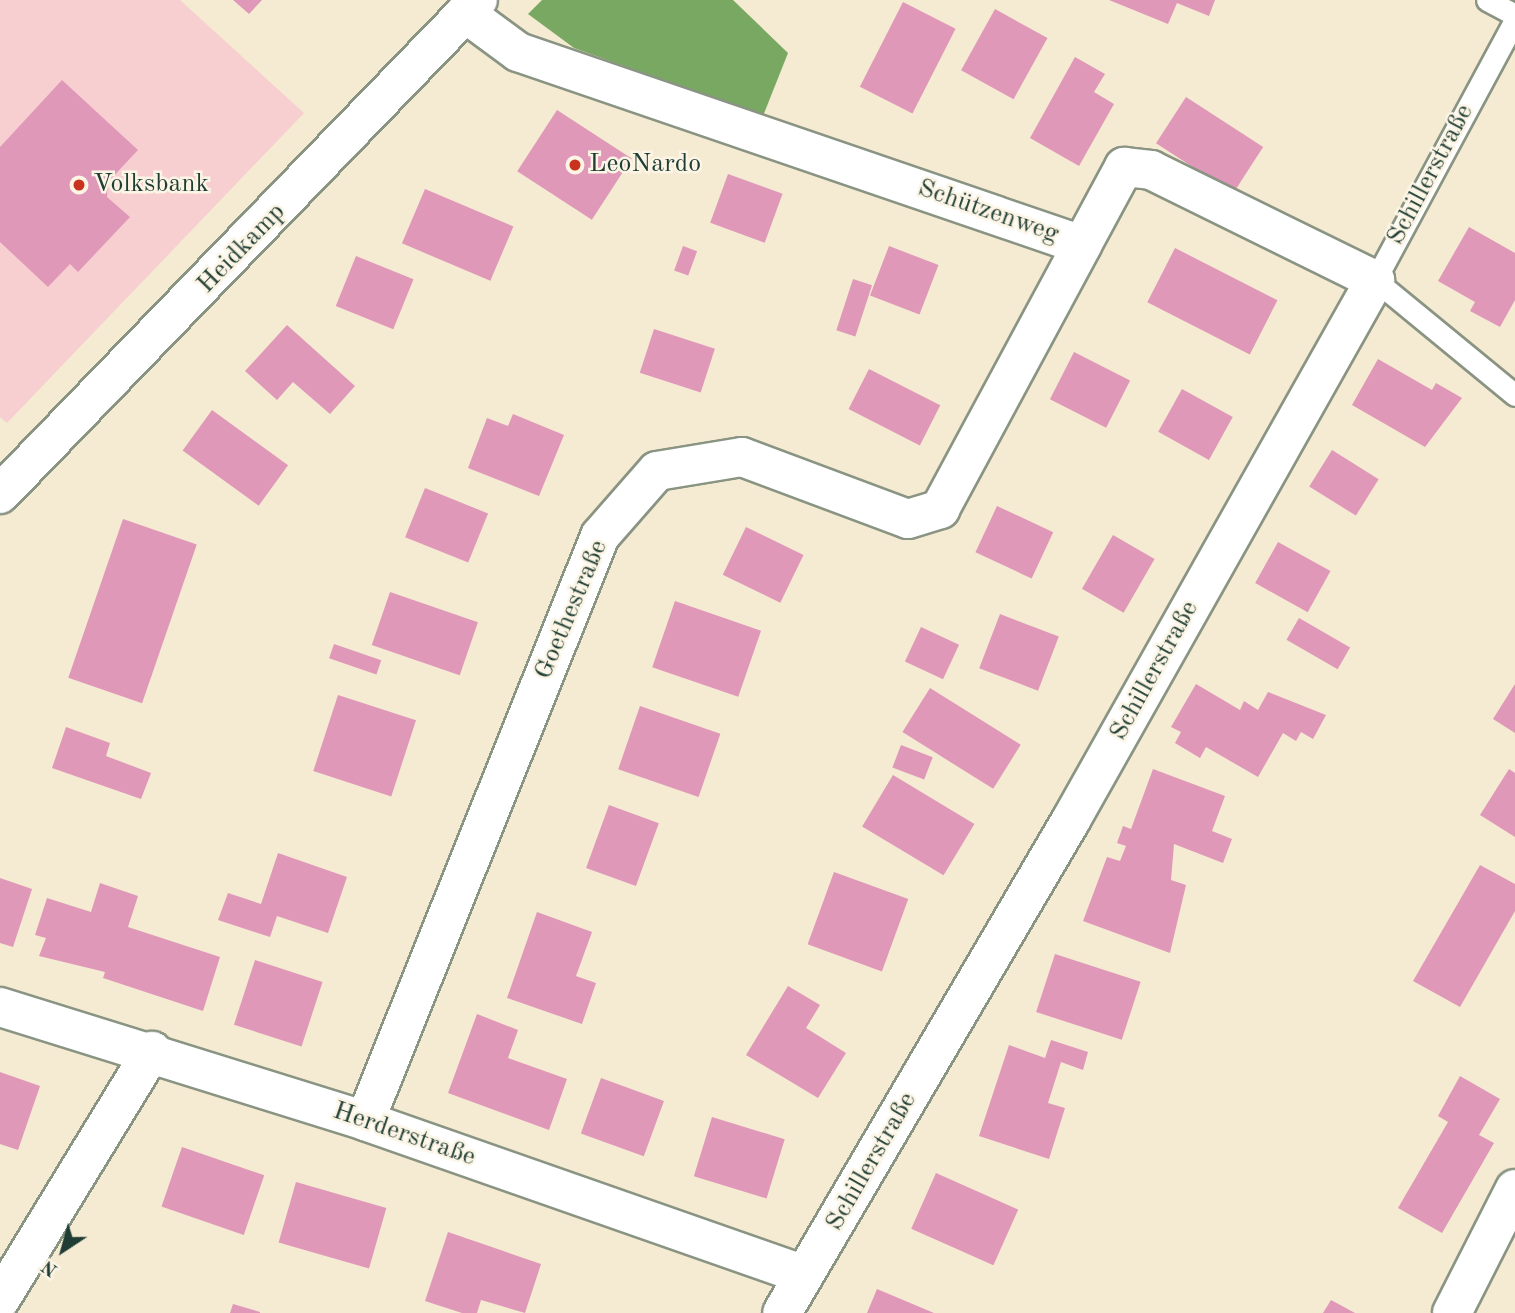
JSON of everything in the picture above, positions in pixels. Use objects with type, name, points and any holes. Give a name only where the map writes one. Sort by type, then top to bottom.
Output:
[{"type":"street","name":"Schützenweg","points":[[472,7],[518,52],[1082,245],[1124,167],[1151,170],[1375,281]]},
{"type":"street","name":"Heidkamp","points":[[0,494],[472,7]]},
{"type":"street","name":"Goethestraße","points":[[365,1121],[600,536],[657,471],[742,457],[908,519],[940,509],[1082,245]]},
{"type":"street","name":"Schillerstraße","points":[[782,1313],[1071,820],[1375,281]]},
{"type":"street","name":"Herderstraße","points":[[0,1007],[152,1051],[365,1121],[804,1275]]},
{"type":"street","points":[[0,1300],[152,1051]]},
{"type":"street","points":[[1452,1313],[1515,1189]]},
{"type":"lane","points":[[1487,0],[1515,15]]},
{"type":"lane","name":"Schillerstraße","points":[[1375,281],[1515,20]]},
{"type":"lane","name":"Schützenweg","points":[[1375,281],[1515,395]]},
{"type":"shaded area","points":[[0,0],[180,0],[304,113],[7,423],[0,417]]},
{"type":"green space","points":[[542,0],[733,0],[788,53],[763,116],[574,48],[528,14]]},
{"type":"building","points":[[233,0],[262,0],[249,14]]},
{"type":"building","points":[[1109,0],[1215,0],[1209,16],[1177,3],[1168,24]]},
{"type":"building","points":[[903,2],[956,29],[912,113],[860,87]]},
{"type":"building","points":[[995,9],[1047,38],[1014,99],[961,70]]},
{"type":"building","points":[[1075,57],[1105,74],[1094,92],[1114,104],[1079,166],[1030,138]]},
{"type":"building","points":[[62,80],[138,150],[108,182],[107,197],[130,217],[78,272],[70,264],[48,287],[0,242],[0,147]]},
{"type":"building","points":[[1186,97],[1263,147],[1233,193],[1156,143]]},
{"type":"building","name":"LeoNardo","points":[[557,110],[632,158],[592,220],[517,171]]},
{"type":"building","points":[[728,174],[783,194],[765,243],[710,223]]},
{"type":"building","points":[[425,189],[513,227],[490,281],[402,243]]},
{"type":"building","points":[[1469,227],[1515,253],[1515,300],[1500,327],[1470,311],[1475,302],[1438,281]]},
{"type":"building","points":[[683,246],[697,251],[688,276],[674,270]]},
{"type":"building","points":[[889,246],[938,265],[919,314],[870,295]]},
{"type":"building","points":[[1175,248],[1277,300],[1250,355],[1147,302]]},
{"type":"building","points":[[356,256],[413,279],[393,329],[336,306]]},
{"type":"building","points":[[853,279],[872,285],[855,337],[836,330]]},
{"type":"building","points":[[287,325],[355,386],[330,414],[293,382],[277,400],[245,371]]},
{"type":"building","points":[[654,329],[715,349],[701,393],[640,373]]},
{"type":"building","points":[[1074,352],[1130,381],[1106,428],[1050,399]]},
{"type":"building","points":[[1378,359],[1432,390],[1436,383],[1462,398],[1425,447],[1352,405]]},
{"type":"building","points":[[869,369],[940,405],[920,445],[849,409]]},
{"type":"building","points":[[1182,389],[1233,417],[1209,460],[1158,432]]},
{"type":"building","points":[[212,410],[288,465],[259,506],[183,450]]},
{"type":"building","points":[[513,414],[564,435],[539,496],[468,468],[487,418],[508,426]]},
{"type":"building","points":[[1332,450],[1379,479],[1356,516],[1309,486]]},
{"type":"building","points":[[425,488],[488,513],[468,563],[405,537]]},
{"type":"building","points":[[997,506],[1053,532],[1032,578],[975,552]]},
{"type":"building","points":[[123,519],[197,544],[142,703],[68,678]]},
{"type":"building","points":[[746,527],[804,555],[780,603],[723,575]]},
{"type":"building","points":[[1113,535],[1155,559],[1124,613],[1082,589]]},
{"type":"building","points":[[1278,542],[1330,571],[1308,612],[1255,583]]},
{"type":"building","points":[[390,592],[478,622],[460,675],[372,645]]},
{"type":"building","points":[[675,601],[761,631],[738,697],[652,667]]},
{"type":"building","points":[[1000,614],[1059,637],[1038,691],[979,668]]},
{"type":"building","points":[[1299,618],[1350,648],[1338,669],[1286,640]]},
{"type":"building","points":[[921,627],[959,645],[943,679],[905,661]]},
{"type":"building","points":[[334,644],[381,660],[376,674],[329,658]]},
{"type":"building","points":[[1196,684],[1240,710],[1244,701],[1258,710],[1268,692],[1326,715],[1313,739],[1301,732],[1296,741],[1283,733],[1258,777],[1206,747],[1200,758],[1175,743],[1181,732],[1171,727]]},
{"type":"building","points":[[1515,684],[1515,733],[1493,719]]},
{"type":"building","points":[[930,688],[1021,745],[993,789],[902,732]]},
{"type":"building","points":[[338,695],[416,720],[391,796],[313,771]]},
{"type":"building","points":[[640,706],[720,734],[699,797],[618,769]]},
{"type":"building","points":[[66,727],[110,743],[106,756],[151,773],[141,799],[52,768]]},
{"type":"building","points":[[901,745],[933,757],[924,780],[892,767]]},
{"type":"building","points":[[1153,769],[1225,796],[1212,831],[1232,839],[1223,863],[1174,844],[1171,880],[1186,885],[1170,953],[1083,921],[1107,857],[1120,861],[1126,846],[1117,843],[1123,826],[1131,829]]},
{"type":"building","points":[[1509,769],[1515,773],[1515,837],[1480,815]]},
{"type":"building","points":[[893,775],[974,824],[944,875],[862,826]]},
{"type":"building","points":[[609,805],[659,823],[636,886],[586,868]]},
{"type":"building","points":[[278,853],[347,877],[328,933],[277,916],[270,937],[218,920],[228,893],[261,904]]},
{"type":"building","points":[[1480,865],[1515,884],[1515,911],[1460,1007],[1413,981]]},
{"type":"building","points":[[834,872],[908,899],[882,971],[808,944]]},
{"type":"building","points":[[0,878],[32,889],[13,947],[0,943]]},
{"type":"building","points":[[100,883],[138,896],[128,927],[220,957],[203,1011],[103,978],[105,972],[39,956],[46,938],[35,935],[47,898],[91,912]]},
{"type":"building","points":[[537,912],[592,932],[576,976],[596,983],[582,1024],[507,998]]},
{"type":"building","points":[[1055,954],[1141,982],[1122,1040],[1036,1012]]},
{"type":"building","points":[[255,960],[323,982],[302,1047],[234,1025]]},
{"type":"building","points":[[788,986],[820,1005],[806,1028],[846,1053],[818,1098],[746,1055]]},
{"type":"building","points":[[477,1014],[518,1030],[508,1058],[567,1079],[549,1130],[448,1093]]},
{"type":"building","points":[[1051,1040],[1088,1052],[1083,1070],[1061,1062],[1048,1103],[1065,1108],[1049,1159],[979,1136],[1009,1045],[1045,1058]]},
{"type":"building","points":[[0,1072],[40,1086],[18,1150],[0,1144]]},
{"type":"building","points":[[1460,1076],[1500,1099],[1479,1135],[1494,1143],[1442,1233],[1398,1208],[1448,1122],[1438,1116]]},
{"type":"building","points":[[601,1078],[664,1101],[644,1156],[581,1133]]},
{"type":"building","points":[[712,1117],[785,1139],[767,1199],[694,1176]]},
{"type":"building","points":[[182,1147],[264,1175],[244,1235],[161,1207]]},
{"type":"building","points":[[936,1173],[1018,1210],[993,1265],[911,1229]]},
{"type":"building","points":[[296,1182],[386,1208],[369,1268],[279,1243]]},
{"type":"building","points":[[448,1232],[541,1264],[525,1313],[481,1300],[477,1313],[462,1313],[425,1301]]},
{"type":"building","points":[[877,1289],[934,1313],[867,1313]]},
{"type":"building","points":[[1331,1300],[1355,1313],[1323,1313]]},
{"type":"building","points":[[233,1304],[260,1312],[260,1313],[230,1313]]},
{"type":"place","name":"LeoNardo","points":[[575,165]]},
{"type":"place","name":"Volksbank","points":[[79,185]]}]
